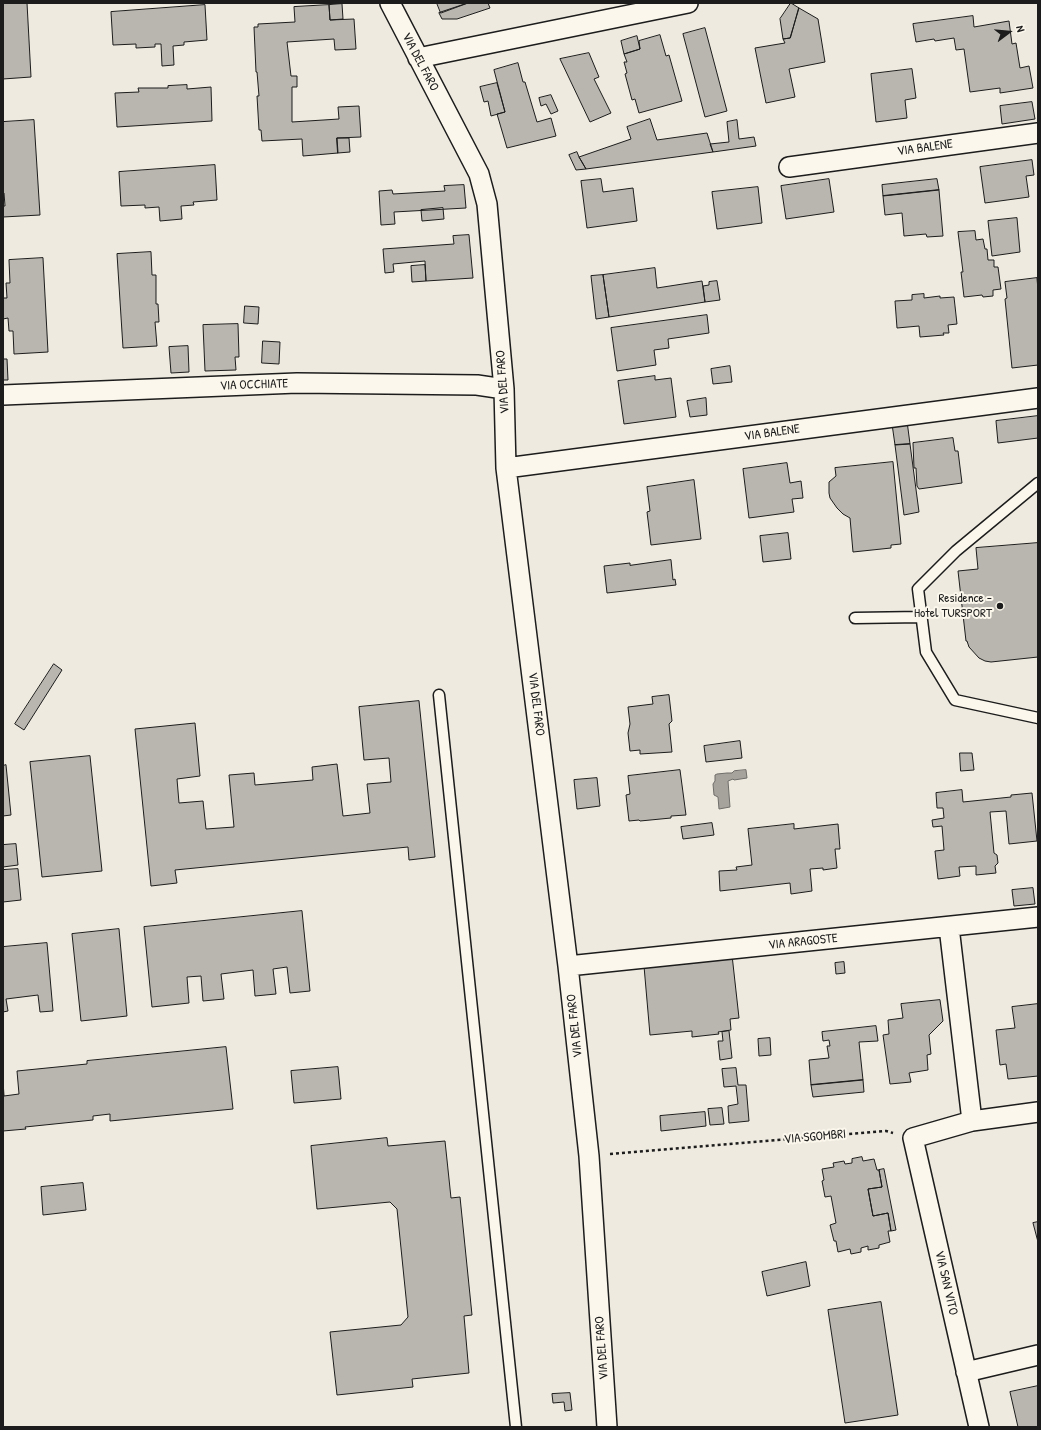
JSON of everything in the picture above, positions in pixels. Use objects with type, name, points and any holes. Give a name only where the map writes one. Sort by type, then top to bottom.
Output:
[{"type":"street","name":"VIA DEL FARO","points":[[390,3],[479,174],[487,204],[504,389],[506,468],[568,966],[589,1156],[607,1427]]},
{"type":"street","points":[[418,58],[688,3]]},
{"type":"street","name":"VIA BALENE","points":[[789,167],[1038,133]]},
{"type":"street","name":"VIA OCCHIATE","points":[[3,395],[297,383],[477,385],[504,389]]},
{"type":"street","name":"VIA BALENE","points":[[506,468],[1038,398]]},
{"type":"street","name":"VIA ARAGOSTE","points":[[568,966],[1038,917]]},
{"type":"street","points":[[949,927],[972,1121]]},
{"type":"street","points":[[913,1138],[972,1121],[1038,1112]]},
{"type":"street","name":"VIA SAN VITO","points":[[913,1138],[979,1427]]},
{"type":"street","points":[[966,1372],[1038,1355]]},
{"type":"lane","points":[[1038,483],[956,551],[918,589],[926,652],[955,700],[1038,718]]},
{"type":"lane","points":[[855,618],[921,617]]},
{"type":"lane","points":[[439,695],[516,1427]]},
{"type":"path","name":"VIA SGOMBRI","points":[[589,1156],[886,1131],[913,1138]]},
{"type":"shaded area","points":[[746,770],[747,778],[728,781],[730,807],[719,809],[718,797],[714,795],[713,784],[715,781],[715,775]]},
{"type":"building","points":[[3,3],[27,3],[31,77],[3,79]]},
{"type":"building","points":[[437,3],[468,3],[441,13]]},
{"type":"building","points":[[468,3],[488,3],[490,8],[457,19],[442,19],[439,13]]},
{"type":"building","points":[[791,3],[799,8],[790,38],[783,39],[780,19]]},
{"type":"building","points":[[342,4],[343,19],[330,20],[329,5]]},
{"type":"building","points":[[205,5],[207,40],[184,42],[184,45],[173,46],[174,65],[162,66],[161,44],[155,44],[155,47],[136,48],[136,44],[113,45],[111,12]]},
{"type":"building","points":[[329,5],[330,20],[354,19],[356,49],[335,50],[334,39],[287,42],[291,76],[297,76],[297,87],[292,87],[292,122],[339,119],[338,107],[359,106],[361,137],[337,138],[338,153],[303,156],[302,139],[262,141],[261,130],[259,130],[257,96],[259,96],[256,72],[254,27],[258,27],[258,24],[295,22],[294,7]]},
{"type":"building","points":[[799,8],[818,19],[825,62],[789,69],[795,97],[766,103],[755,48],[785,43],[783,39],[790,38]]},
{"type":"building","points":[[973,16],[974,27],[1009,21],[1012,44],[1016,43],[1020,68],[1029,66],[1033,88],[1000,93],[1000,88],[970,92],[964,49],[956,50],[954,38],[916,42],[913,24]]},
{"type":"building","points":[[705,28],[727,111],[705,117],[683,34]]},
{"type":"building","points":[[660,35],[666,56],[669,55],[682,101],[639,113],[635,99],[632,100],[625,74],[627,73],[624,62],[627,62],[624,54],[640,49],[639,41]]},
{"type":"building","points":[[637,36],[640,49],[624,54],[621,41]]},
{"type":"building","points":[[589,53],[599,77],[594,79],[611,113],[590,122],[560,59]]},
{"type":"building","points":[[518,63],[537,122],[551,118],[556,136],[507,148],[497,114],[505,112],[494,70]]},
{"type":"building","points":[[912,69],[916,98],[905,100],[907,118],[876,122],[871,74]]},
{"type":"building","points":[[497,83],[505,112],[491,116],[488,101],[484,102],[480,87]]},
{"type":"building","points":[[187,85],[187,89],[211,87],[212,121],[117,127],[115,93],[139,92],[138,88],[168,88],[168,86]]},
{"type":"building","points":[[551,95],[558,111],[551,114],[546,104],[541,106],[539,98]]},
{"type":"building","points":[[1032,102],[1035,119],[1002,124],[1000,106]]},
{"type":"building","points":[[650,119],[657,140],[707,133],[713,152],[586,169],[579,157],[631,139],[627,127]]},
{"type":"building","points":[[34,120],[40,215],[3,217],[3,206],[5,206],[3,193],[3,122]]},
{"type":"building","points":[[737,120],[739,139],[754,137],[756,146],[713,152],[710,144],[729,142],[727,122]]},
{"type":"building","points":[[337,138],[349,138],[350,152],[338,153]]},
{"type":"building","points":[[577,152],[586,169],[576,170],[569,155]]},
{"type":"building","points":[[1032,160],[1034,175],[1026,176],[1029,197],[985,203],[980,167]]},
{"type":"building","points":[[215,165],[217,200],[193,202],[194,205],[181,206],[182,219],[160,221],[159,207],[145,208],[145,205],[121,206],[119,172]]},
{"type":"building","points":[[601,179],[603,192],[633,188],[637,221],[587,228],[581,181]]},
{"type":"building","points":[[829,179],[834,212],[786,219],[781,186]]},
{"type":"building","points":[[937,179],[939,190],[883,196],[882,185]]},
{"type":"building","points":[[464,185],[466,208],[394,212],[395,224],[381,225],[379,191],[392,190],[393,194],[445,191],[444,186]]},
{"type":"building","points":[[758,187],[762,223],[717,229],[712,192]]},
{"type":"building","points":[[939,190],[943,236],[927,237],[926,234],[904,236],[902,213],[885,215],[883,196]]},
{"type":"building","points":[[443,208],[444,219],[422,221],[421,210]]},
{"type":"building","points":[[1017,218],[1020,252],[992,256],[988,221]]},
{"type":"building","points":[[975,231],[976,240],[983,239],[985,249],[987,249],[988,260],[994,260],[994,267],[998,267],[1001,289],[993,290],[993,296],[983,297],[982,295],[964,297],[961,272],[963,272],[958,232]]},
{"type":"building","points":[[469,235],[473,278],[426,281],[425,261],[393,264],[394,272],[385,273],[383,249],[454,244],[453,236]]},
{"type":"building","points":[[151,252],[152,275],[156,275],[156,304],[158,304],[159,322],[155,322],[157,346],[123,348],[117,254]]},
{"type":"building","points":[[43,258],[48,352],[14,354],[13,331],[9,331],[8,318],[3,319],[3,298],[7,298],[6,283],[10,283],[9,260]]},
{"type":"building","points":[[425,265],[426,281],[412,282],[411,266]]},
{"type":"building","points":[[655,268],[657,288],[702,281],[705,302],[609,317],[603,275]]},
{"type":"building","points":[[603,275],[609,317],[596,319],[591,276]]},
{"type":"building","points":[[1037,278],[1038,365],[1012,368],[1005,299],[1007,298],[1005,282]]},
{"type":"building","points":[[717,281],[720,300],[705,302],[703,286],[709,285],[709,282]]},
{"type":"building","points":[[924,294],[924,298],[940,296],[940,298],[954,297],[957,324],[948,325],[949,333],[943,333],[944,335],[920,337],[919,326],[897,328],[895,301],[912,300],[912,295]]},
{"type":"building","points":[[245,306],[259,307],[258,324],[244,323]]},
{"type":"building","points":[[707,315],[709,333],[668,339],[669,348],[654,350],[656,365],[617,371],[611,328]]},
{"type":"building","points":[[238,324],[239,357],[235,357],[236,370],[205,371],[203,325]]},
{"type":"building","points":[[263,341],[280,342],[279,364],[262,363]]},
{"type":"building","points":[[188,346],[189,372],[171,373],[169,347]]},
{"type":"building","points":[[3,359],[7,359],[8,380],[3,380]]},
{"type":"building","points":[[730,366],[732,382],[713,384],[711,369]]},
{"type":"building","points":[[655,376],[655,380],[671,378],[676,417],[624,424],[618,381]]},
{"type":"building","points":[[706,398],[707,415],[690,417],[687,401]]},
{"type":"building","points":[[1038,416],[1038,438],[998,443],[996,421]]},
{"type":"building","points":[[907,421],[910,444],[895,445],[892,424]]},
{"type":"building","points":[[953,438],[955,451],[958,451],[962,483],[919,489],[917,486],[916,468],[914,468],[913,443]]},
{"type":"building","points":[[910,444],[919,512],[904,515],[895,445]]},
{"type":"building","points":[[893,462],[901,544],[891,545],[891,548],[853,552],[850,518],[837,508],[830,498],[829,482],[836,476],[835,468]]},
{"type":"building","points":[[787,463],[790,483],[801,481],[803,498],[792,499],[794,512],[749,518],[743,469]]},
{"type":"building","points":[[694,480],[701,539],[651,545],[647,512],[650,511],[647,487]]},
{"type":"building","points":[[788,533],[791,559],[763,562],[760,536]]},
{"type":"building","name":"Residence - Hotel TURSPORT","points":[[1038,543],[1038,657],[991,662],[985,661],[979,658],[969,647],[966,641],[958,571],[978,569],[976,548]]},
{"type":"building","points":[[671,560],[673,580],[675,579],[676,585],[607,593],[604,566],[630,563],[630,565]]},
{"type":"building","points":[[54,664],[62,670],[24,730],[15,724]]},
{"type":"building","points":[[669,695],[672,721],[669,724],[672,752],[640,754],[640,750],[630,751],[628,733],[630,724],[628,707],[653,704],[652,697]]},
{"type":"building","points":[[419,701],[435,857],[409,860],[408,847],[175,870],[177,883],[151,886],[135,729],[195,723],[200,776],[177,779],[179,803],[203,801],[206,829],[234,827],[229,775],[254,773],[255,785],[313,780],[312,767],[337,764],[343,816],[370,813],[367,784],[391,782],[389,758],[364,760],[359,707]]},
{"type":"building","points":[[740,741],[742,758],[706,762],[704,746]]},
{"type":"building","points":[[960,753],[972,753],[974,770],[961,771]]},
{"type":"building","points":[[90,756],[102,871],[42,877],[30,762]]},
{"type":"building","points":[[6,765],[11,815],[3,816],[3,766]]},
{"type":"building","points":[[680,770],[686,815],[671,816],[671,818],[629,821],[626,795],[630,794],[628,776]]},
{"type":"building","points":[[597,778],[600,806],[577,809],[574,780]]},
{"type":"building","points":[[962,790],[963,802],[1011,797],[1011,795],[1032,793],[1037,841],[1009,844],[1006,811],[990,812],[994,853],[997,855],[998,863],[995,866],[996,873],[976,875],[976,866],[959,867],[960,876],[938,879],[935,851],[944,850],[942,826],[933,827],[932,820],[944,818],[943,808],[937,808],[936,793]]},
{"type":"building","points":[[712,823],[714,835],[683,839],[681,827]]},
{"type":"building","points":[[794,824],[794,829],[838,824],[840,849],[835,849],[837,868],[823,870],[823,868],[810,869],[812,891],[791,894],[790,883],[720,891],[719,871],[737,870],[736,867],[752,865],[748,829]]},
{"type":"building","points":[[16,844],[18,865],[3,867],[3,845]]},
{"type":"building","points":[[18,869],[21,900],[3,902],[3,870]]},
{"type":"building","points":[[1033,888],[1035,904],[1014,906],[1012,890]]},
{"type":"building","points":[[302,911],[310,991],[290,993],[287,967],[273,969],[276,994],[255,996],[253,970],[221,974],[224,999],[203,1001],[201,976],[187,977],[189,1003],[152,1007],[144,927]]},
{"type":"building","points":[[119,929],[127,1016],[81,1021],[72,934]]},
{"type":"building","points":[[47,943],[53,1011],[40,1012],[38,995],[6,999],[8,1011],[3,1012],[3,947]]},
{"type":"building","points":[[732,955],[739,1018],[730,1019],[731,1030],[718,1032],[719,1034],[692,1037],[692,1031],[650,1035],[644,966]]},
{"type":"building","points":[[844,962],[845,973],[836,974],[835,963]]},
{"type":"building","points":[[940,1000],[943,1021],[929,1035],[931,1054],[927,1055],[928,1070],[909,1073],[911,1082],[890,1084],[883,1035],[889,1034],[888,1020],[903,1018],[901,1004]]},
{"type":"building","points":[[1038,1004],[1038,1076],[1008,1079],[1006,1064],[1000,1065],[996,1030],[1015,1028],[1012,1007]]},
{"type":"building","points":[[876,1026],[878,1041],[859,1042],[863,1080],[811,1085],[809,1060],[829,1058],[827,1046],[830,1046],[829,1040],[823,1041],[822,1032]]},
{"type":"building","points":[[729,1031],[732,1058],[720,1060],[718,1041],[723,1041],[722,1032]]},
{"type":"building","points":[[770,1038],[771,1055],[759,1056],[758,1039]]},
{"type":"building","points":[[226,1047],[233,1109],[110,1121],[110,1114],[93,1116],[93,1120],[25,1127],[26,1129],[3,1131],[3,1081],[4,1096],[19,1094],[17,1071],[87,1064],[87,1061]]},
{"type":"building","points":[[338,1067],[341,1099],[294,1103],[291,1071]]},
{"type":"building","points":[[736,1068],[738,1085],[746,1085],[749,1121],[729,1123],[728,1106],[738,1104],[736,1086],[724,1087],[722,1069]]},
{"type":"building","points":[[863,1080],[864,1092],[813,1097],[811,1085]]},
{"type":"building","points":[[722,1108],[724,1124],[710,1125],[708,1109]]},
{"type":"building","points":[[705,1112],[706,1126],[661,1131],[660,1116]]},
{"type":"building","points":[[387,1138],[388,1146],[445,1141],[451,1198],[460,1197],[472,1315],[464,1316],[469,1373],[412,1379],[413,1387],[337,1395],[330,1332],[401,1325],[408,1317],[397,1209],[390,1202],[317,1209],[311,1146]]},
{"type":"building","points":[[862,1157],[863,1161],[874,1159],[877,1170],[879,1170],[882,1187],[868,1189],[873,1216],[888,1213],[891,1231],[888,1231],[890,1242],[879,1245],[879,1248],[868,1250],[868,1246],[861,1248],[861,1252],[851,1254],[850,1249],[838,1252],[836,1241],[834,1241],[830,1225],[836,1223],[831,1196],[825,1197],[822,1181],[824,1180],[822,1169],[834,1167],[833,1163],[844,1161],[845,1164],[852,1163],[852,1159]]},
{"type":"building","points":[[884,1169],[896,1230],[891,1231],[888,1213],[873,1216],[868,1189],[882,1187],[879,1170]]},
{"type":"building","points":[[83,1183],[86,1210],[43,1215],[41,1187]]},
{"type":"building","points":[[1038,1222],[1038,1242],[1033,1223]]},
{"type":"building","points":[[806,1262],[810,1286],[767,1296],[762,1272]]},
{"type":"building","points":[[881,1302],[898,1415],[845,1423],[828,1310]]},
{"type":"building","points":[[1038,1386],[1038,1427],[1018,1427],[1010,1392]]},
{"type":"building","points":[[570,1393],[572,1410],[565,1411],[564,1402],[553,1403],[552,1394]]},
{"type":"place","name":"Residence - Hotel TURSPORT","points":[[1000,606]]}]
